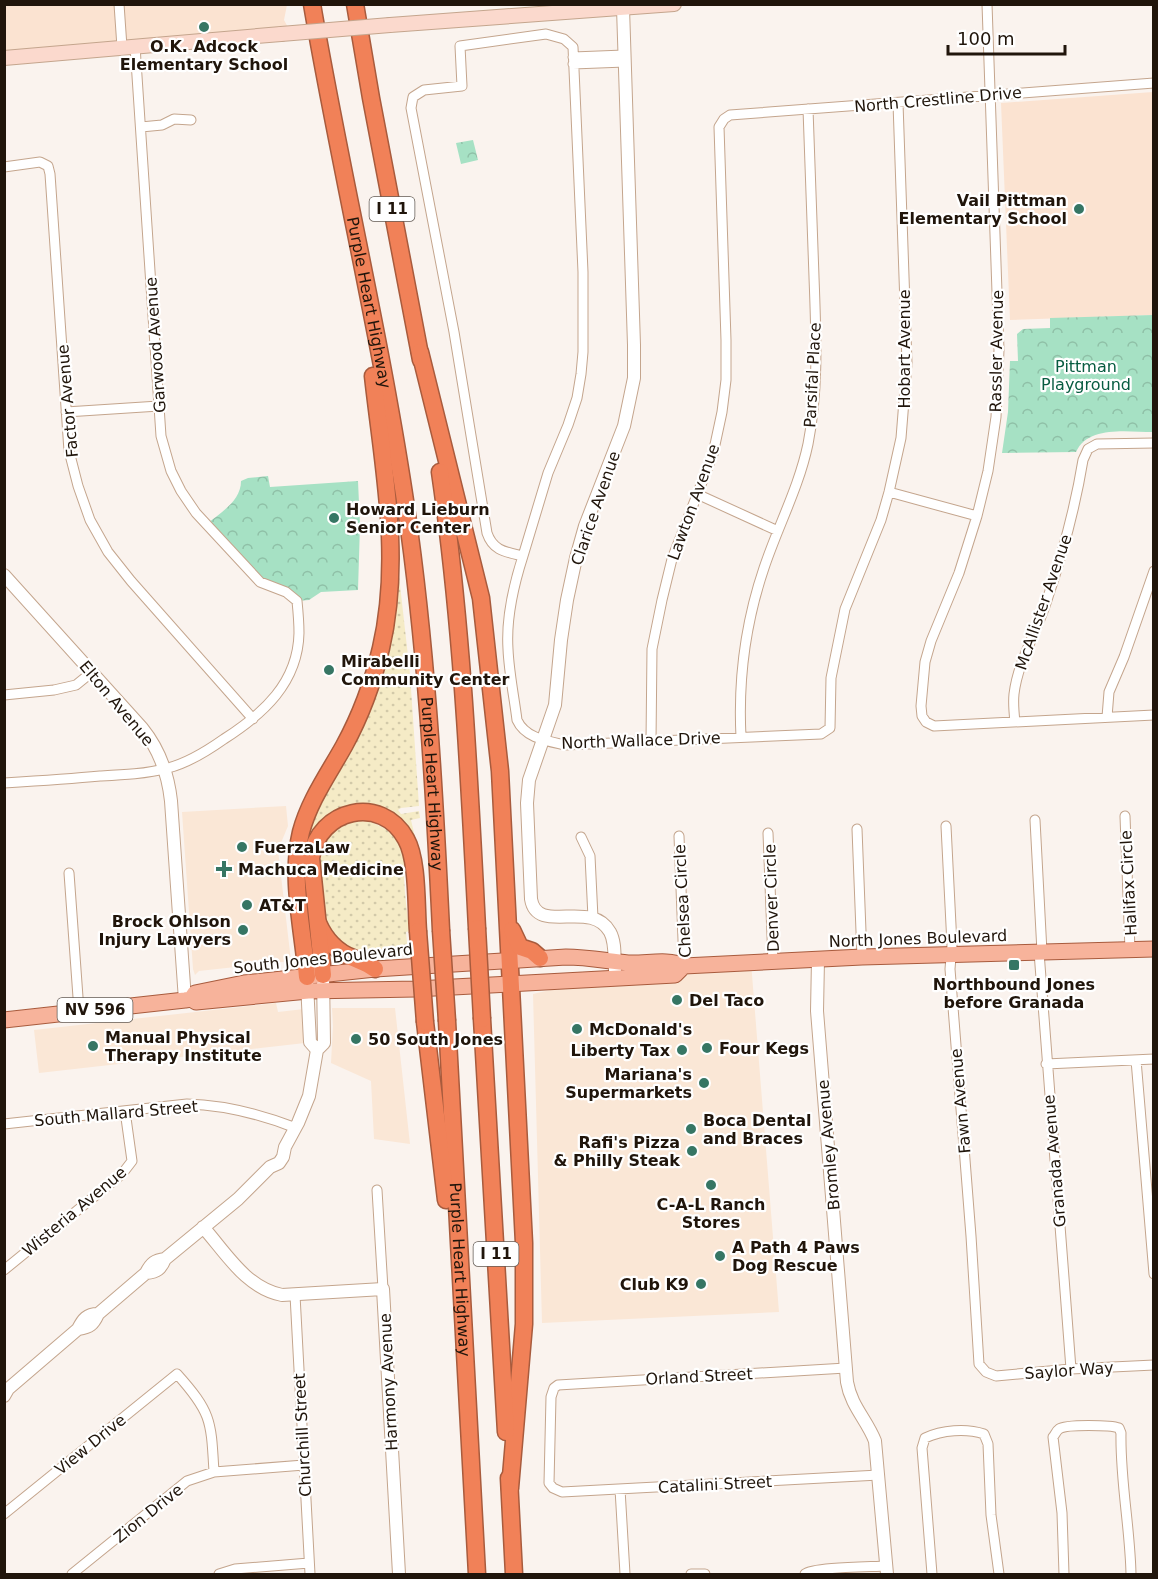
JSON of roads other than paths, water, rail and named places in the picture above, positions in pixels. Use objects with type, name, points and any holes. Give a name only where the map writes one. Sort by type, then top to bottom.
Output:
[{"type":"highway","name":"Purple Heart Highway","points":[[312,4],[400,467],[419,605],[429,718],[477,1575]]},
{"type":"highway","name":"I 11","points":[[355,4],[370,98],[420,352],[455,588],[464,691],[514,1575]]},
{"type":"highway","points":[[315,983],[296,874],[300,837],[312,804],[347,740],[365,701],[380,653],[390,590],[390,526],[357,244]]},
{"type":"highway","points":[[420,352],[482,607],[500,771],[523,1201],[524,1324],[510,1488]]},
{"type":"highway","points":[[315,983],[316,917],[311,864],[315,842],[324,829],[336,819],[349,814],[367,813],[380,816],[400,829],[408,842],[413,862],[425,1022],[453,1258],[467,1402]]},
{"type":"highway","points":[[316,917],[328,939],[337,949],[348,956],[366,962],[375,969]]},
{"type":"highway","points":[[508,924],[520,947],[532,951],[540,958]]},
{"type":"main road","points":[[4,58],[390,25],[542,9],[623,8],[674,4]]},
{"type":"main road","name":"North Jones Boulevard","points":[[462,963],[587,957],[633,963],[674,961],[684,966],[862,957],[1154,949]]},
{"type":"main road","name":"South Jones Boulevard","points":[[315,983],[375,969],[462,963]]},
{"type":"main road","name":"North Jones Boulevard","points":[[463,987],[675,975],[684,966]]},
{"type":"main road","name":"South Jones Boulevard","points":[[4,1020],[188,999],[195,993],[231,986],[315,983],[463,987]]},
{"type":"street","name":"Garwood Avenue","points":[[119,4],[129,47],[141,127],[159,406],[165,453],[181,491],[196,513],[260,582],[286,592],[297,601],[299,633],[291,669],[282,688],[265,710],[253,719]]},
{"type":"street","name":"Rassler Avenue","points":[[987,4],[998,314],[996,417],[988,471],[977,516],[959,573],[931,641],[925,662],[921,706],[922,716],[926,722],[934,726],[1015,722]]},
{"type":"street","name":"Clarice Avenue","points":[[593,918],[545,916],[536,912],[532,904],[527,795],[529,780],[555,705],[561,640],[576,558],[585,526],[624,426],[634,378],[623,8]]},
{"type":"street","points":[[546,34],[564,39],[573,47],[583,272],[583,352],[577,398],[548,473],[523,556],[498,550],[490,542],[487,533],[454,332],[411,108],[412,97],[424,90],[462,86],[460,46],[546,34]]},
{"type":"street","points":[[573,61],[624,59]]},
{"type":"street","name":"North Crestline Drive","points":[[724,119],[730,115],[1154,83]]},
{"type":"street","name":"Hobart Avenue","points":[[830,728],[831,678],[845,609],[881,520],[901,438],[907,363],[898,103]]},
{"type":"street","name":"Parsifal Place","points":[[741,737],[739,699],[744,646],[751,608],[797,483],[808,445],[814,399],[817,349],[808,109]]},
{"type":"street","points":[[141,127],[162,125],[174,119],[191,120]]},
{"type":"street","name":"Lawton Avenue","points":[[651,741],[650,705],[654,639],[672,559],[712,454],[722,412],[726,380],[719,128],[724,119]]},
{"type":"street","name":"Factor Avenue","points":[[4,167],[40,162],[48,166],[50,174],[69,451],[90,520],[108,552],[130,581],[253,719]]},
{"type":"street","points":[[66,412],[159,406]]},
{"type":"street","name":"McAllister Avenue","points":[[1015,722],[1014,696],[1017,678],[1024,654],[1045,606],[1065,544],[1083,460],[1088,449],[1096,444],[1154,443]]},
{"type":"street","points":[[889,492],[977,516]]},
{"type":"street","points":[[697,494],[778,531]]},
{"type":"street","name":"North Wallace Drive","points":[[523,556],[511,607],[508,653],[517,720],[520,728],[526,733],[565,746],[821,734],[830,728]]},
{"type":"street","points":[[1107,717],[1109,692],[1124,657],[1154,571]]},
{"type":"street","name":"Elton Avenue","points":[[4,575],[150,738],[165,769],[171,801],[188,999]]},
{"type":"street","points":[[4,695],[54,690],[76,685],[92,672]]},
{"type":"street","points":[[1015,722],[1154,715]]},
{"type":"street","points":[[4,783],[165,769],[203,753],[253,719]]},
{"type":"street","name":"Halifax Circle","points":[[1125,816],[1130,950]]},
{"type":"street","name":"Granada Avenue","points":[[1035,820],[1046,1064],[1071,1369]]},
{"type":"street","name":"Fawn Avenue","points":[[946,826],[950,969],[979,1364],[986,1372]]},
{"type":"street","points":[[857,829],[862,957]]},
{"type":"street","name":"Denver Circle","points":[[768,833],[773,962]]},
{"type":"street","name":"Chelsea Circle","points":[[679,836],[684,966]]},
{"type":"street","points":[[581,837],[590,856],[593,918],[601,922],[610,932],[615,978]]},
{"type":"street","points":[[69,873],[79,1011]]},
{"type":"street","name":"Bromley Avenue","points":[[818,960],[817,1011],[846,1368],[850,1397],[875,1441],[887,1570]]},
{"type":"street","points":[[6,1392],[78,1329],[90,1314],[98,1314],[147,1273],[150,1264],[156,1260],[165,1259],[250,1188],[270,1167],[272,1157],[277,1150],[285,1147],[296,1128],[310,1092],[317,1050],[310,1042],[315,983]]},
{"type":"street","points":[[1046,1064],[1154,1059]]},
{"type":"street","points":[[1137,1060],[1154,1274]]},
{"type":"street","name":"South Mallard Street","points":[[4,1124],[187,1104],[213,1105],[257,1113],[296,1128]]},
{"type":"street","name":"Wisteria Avenue","points":[[8,1266],[122,1173],[132,1161],[125,1111]]},
{"type":"street","name":"Harmony Avenue","points":[[377,1190],[399,1575]]},
{"type":"street","points":[[203,1227],[247,1278],[260,1289],[282,1295],[383,1290]]},
{"type":"street","points":[[4,1254],[8,1266]]},
{"type":"street","name":"Churchill Street","points":[[295,1295],[310,1575]]},
{"type":"street","name":"Saylor Way","points":[[986,1372],[996,1376],[1154,1365]]},
{"type":"street","name":"Orland Street","points":[[553,1488],[549,1483],[551,1397],[554,1388],[563,1384],[846,1368]]},
{"type":"street","name":"View Drive","points":[[4,1515],[177,1374],[205,1409],[212,1427],[214,1472]]},
{"type":"street","points":[[1064,1575],[1062,1513],[1053,1444],[1056,1431],[1064,1427],[1111,1425],[1119,1428],[1121,1432],[1122,1473],[1131,1575]]},
{"type":"street","points":[[932,1575],[922,1448],[925,1437],[936,1432],[975,1431],[984,1434],[988,1444],[991,1515],[999,1575]]},
{"type":"street","name":"Zion Drive","points":[[72,1575],[187,1481],[214,1472],[304,1465]]},
{"type":"street","name":"Catalini Street","points":[[553,1488],[562,1492],[879,1475]]},
{"type":"street","points":[[620,1489],[625,1575]]},
{"type":"street","points":[[219,1575],[235,1569],[309,1563]]},
{"type":"street","points":[[805,1575],[809,1571],[820,1570],[887,1570]]},
{"type":"street","points":[[691,1575],[705,1575]]},
{"type":"place","name":"O.K. Adcock Elementary School","points":[[204,27]]},
{"type":"place","name":"Vail Pittman Elementary School","points":[[1079,209]]},
{"type":"place","name":"Howard Lieburn Senior Center","points":[[334,518]]},
{"type":"place","name":"Mirabelli Community Center","points":[[329,670]]},
{"type":"place","name":"FuerzaLaw","points":[[242,847]]},
{"type":"place","name":"Machuca Medicine","points":[[224,869]]},
{"type":"place","name":"AT&T","points":[[247,905]]},
{"type":"place","name":"Brock Ohlson Injury Lawyers","points":[[243,930]]},
{"type":"place","name":"Northbound Jones before Granada","points":[[1014,965]]},
{"type":"place","name":"Del Taco","points":[[677,1000]]},
{"type":"place","name":"McDonald's","points":[[577,1029]]},
{"type":"place","name":"50 South Jones","points":[[356,1039]]},
{"type":"place","name":"Manual Physical Therapy Institute","points":[[93,1046]]},
{"type":"place","name":"Four Kegs","points":[[707,1048]]},
{"type":"place","name":"Liberty Tax","points":[[682,1050]]},
{"type":"place","name":"Mariana's Supermarkets","points":[[704,1083]]},
{"type":"place","name":"Boca Dental and Braces","points":[[691,1129]]},
{"type":"place","name":"Rafi's Pizza & Philly Steak","points":[[692,1151]]},
{"type":"place","name":"C-A-L Ranch Stores","points":[[711,1185]]},
{"type":"place","name":"A Path 4 Paws Dog Rescue","points":[[720,1256]]},
{"type":"place","name":"Club K9","points":[[701,1284]]},
{"type":"park label","name":"Pittman Playground","points":[[1086,375]]}]
